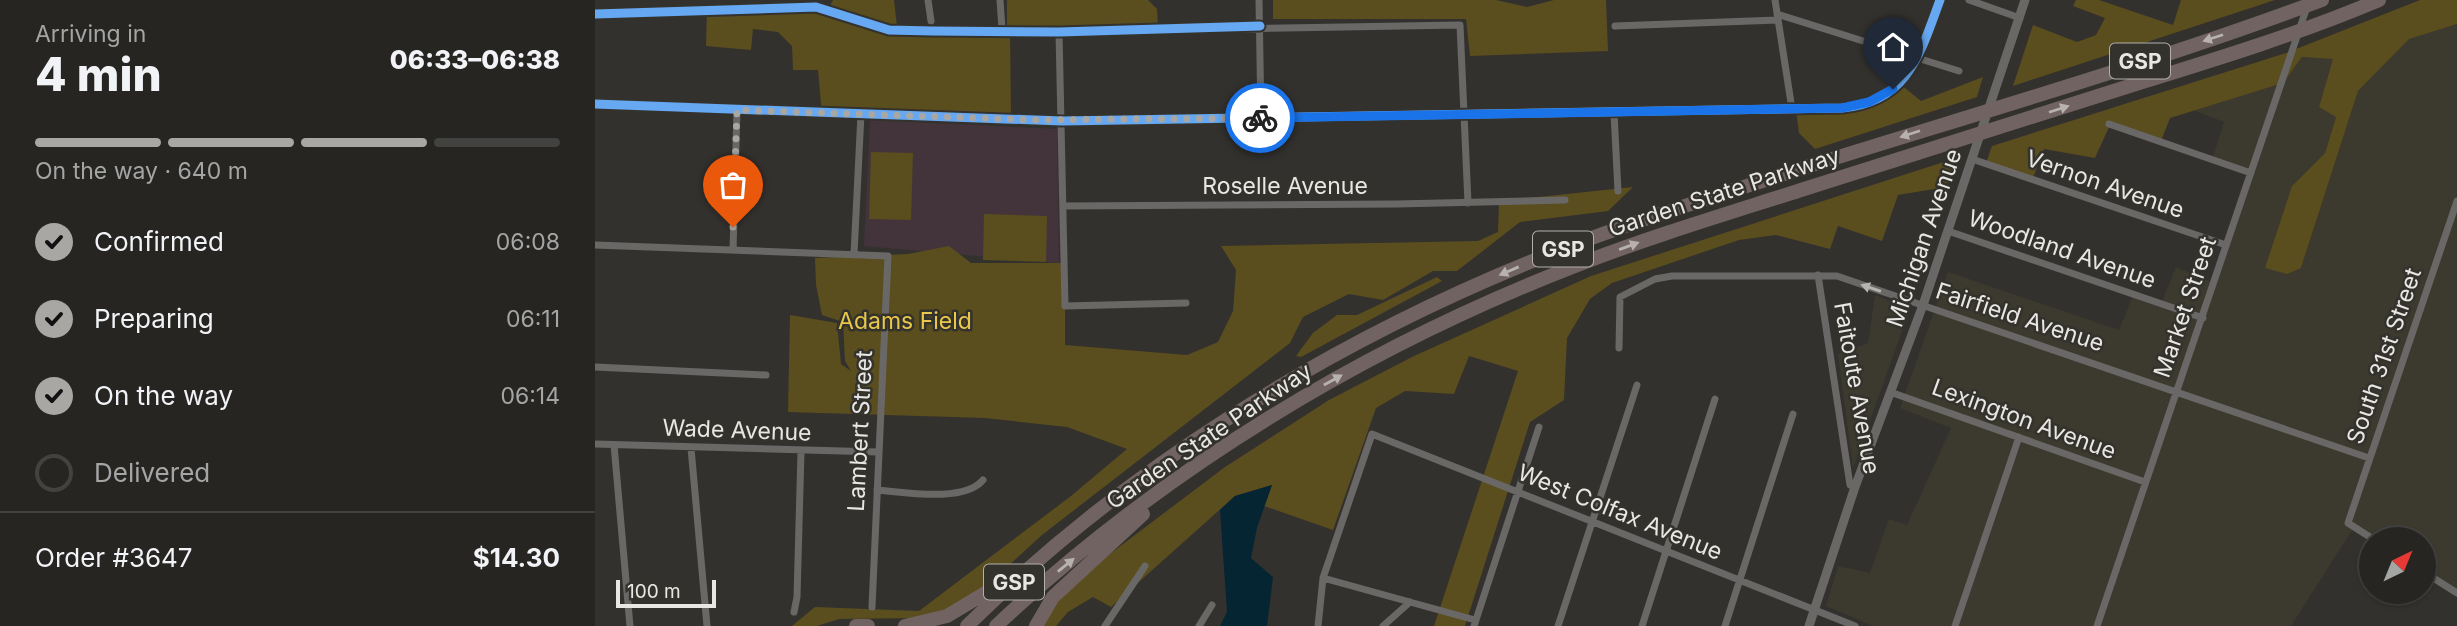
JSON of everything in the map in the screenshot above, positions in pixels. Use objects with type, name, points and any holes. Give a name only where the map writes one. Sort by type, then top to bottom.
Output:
[{"type":"highway","name":"Garden State Parkway","points":[[967,626],[1063,540],[1161,465],[1252,404],[1330,358],[1453,296],[1528,262],[1630,224],[2322,0]]},
{"type":"highway","name":"Garden State Parkway","points":[[996,626],[1094,542],[1193,468],[1346,373],[1442,323],[1520,288],[1656,236],[2269,42],[2379,0]]},
{"type":"highway","points":[[1036,626],[1053,597],[1193,468]]},
{"type":"highway","points":[[905,626],[932,621],[964,608],[1063,540]]},
{"type":"highway","points":[[856,626],[868,626]]},
{"type":"street","points":[[928,0],[931,21]]},
{"type":"street","points":[[1000,0],[1002,29],[1059,32],[1260,26],[1460,25],[1468,203]]},
{"type":"street","points":[[1259,0],[1261,118]]},
{"type":"street","points":[[1775,0],[1792,109]]},
{"type":"street","points":[[595,104],[1062,121],[1842,108],[1869,102],[1893,89],[1918,58],[1940,0]]},
{"type":"street","points":[[1969,0],[2020,18]]},
{"type":"street","name":"Michigan Avenue","points":[[1855,486],[1923,305],[2025,0]]},
{"type":"street","name":"Market Street","points":[[2097,626],[2309,0]]},
{"type":"street","points":[[595,14],[816,7]]},
{"type":"street","points":[[1615,26],[1778,17],[1959,71]]},
{"type":"street","points":[[1059,32],[1065,306],[1187,303]]},
{"type":"street","points":[[733,250],[737,110]]},
{"type":"street","points":[[1614,113],[1618,191]]},
{"type":"street","points":[[595,246],[854,254],[861,114]]},
{"type":"street","points":[[2109,124],[2251,173]]},
{"type":"street","name":"Vernon Avenue","points":[[1972,159],[2226,245]]},
{"type":"street","name":"Roselle Avenue","points":[[1063,206],[1565,200]]},
{"type":"street","name":"South 31st Street","points":[[2359,530],[2348,523],[2457,201]]},
{"type":"street","name":"Woodland Avenue","points":[[1948,231],[2203,318]]},
{"type":"street","name":"Lambert Street","points":[[854,254],[888,256],[872,607]]},
{"type":"street","name":"Fairfield Avenue","points":[[1619,348],[1620,298],[1627,291],[1655,279],[1672,276],[1818,275],[1843,278],[2178,390],[2369,458]]},
{"type":"street","name":"Faitoute Avenue","points":[[1809,626],[1855,486],[1850,485],[1818,275]]},
{"type":"street","points":[[595,367],[766,375]]},
{"type":"street","points":[[1558,626],[1636,385]]},
{"type":"street","name":"Lexington Avenue","points":[[1890,392],[2145,482]]},
{"type":"street","points":[[1642,626],[1715,398]]},
{"type":"street","points":[[1724,626],[1793,414]]},
{"type":"street","points":[[1318,626],[1323,578],[1474,623],[1539,428]]},
{"type":"street","name":"West Colfax Avenue","points":[[1323,578],[1372,434],[1855,626]]},
{"type":"street","points":[[1955,626],[2019,437]]},
{"type":"street","name":"Wade Avenue","points":[[595,444],[801,452],[878,452]]},
{"type":"street","points":[[614,445],[631,626]]},
{"type":"street","points":[[691,448],[707,626]]},
{"type":"street","points":[[794,612],[797,597],[801,452]]},
{"type":"street","points":[[877,490],[961,493],[978,486],[983,480]]},
{"type":"street","points":[[1105,626],[1145,566]]},
{"type":"street","points":[[2436,579],[2455,589]]},
{"type":"street","points":[[1383,626],[1410,602]]},
{"type":"street","points":[[1199,626],[1212,605]]},
{"type":"shaded area","points":[[2457,24],[2457,589],[2436,576],[2436,527],[2361,527],[2356,524],[2291,626],[1873,626],[1826,606],[1838,566],[1870,573],[1889,519],[1907,525],[1951,428],[1900,408],[1948,272],[2119,330],[2133,295],[2161,304],[2176,267],[2214,283],[2252,173],[2212,160],[2224,122],[2193,110],[2283,83],[2302,57],[2334,59],[2319,106],[2336,116],[2325,153],[2292,186],[2301,268],[2358,91],[2409,38]]},
{"type":"shaded area","points":[[870,120],[1057,129],[1059,263],[864,246]]},
{"type":"shaded area","points":[[1875,295],[1910,309],[1853,468],[1838,354],[1868,343]]},
{"type":"green space","points":[[833,0],[894,0],[897,27],[1007,25],[1007,0],[1148,0],[1157,9],[1158,27],[1010,30],[1011,118],[822,115],[818,70],[793,70],[792,46],[778,32],[753,29],[751,50],[706,46],[707,10],[826,13]]},
{"type":"green space","points":[[1273,0],[1496,0],[1527,7],[1554,0],[1606,0],[1608,51],[1470,56],[1466,19],[1273,19]]},
{"type":"green space","points":[[2076,0],[2099,0],[2173,25],[2181,0],[2275,0],[2013,86],[2033,25],[2077,42],[2096,35],[2105,18],[2073,6]]},
{"type":"green space","points":[[2420,0],[2457,0],[2457,24],[2409,39],[2358,91],[2301,268],[2287,274],[2265,268],[2292,186],[2325,153],[2336,117],[2319,107],[2333,59],[2302,57],[2283,83],[2170,118],[2161,141],[2109,127],[2095,158],[2044,149],[2032,180],[1985,166],[1992,146],[2286,53]]},
{"type":"green space","points":[[1983,77],[1977,97],[1815,149],[1799,133],[1796,110],[1859,109],[1900,84],[1921,101]]},
{"type":"green space","points":[[871,152],[913,153],[911,220],[869,219]]},
{"type":"green space","points":[[1956,158],[1946,187],[1898,195],[1882,241],[1838,226],[1830,249],[1776,235],[1739,240],[1612,283],[1590,299],[1567,338],[1564,400],[1530,422],[1465,626],[1434,626],[1518,371],[1469,356],[1454,394],[1405,391],[1376,408],[1333,530],[1264,506],[1272,485],[1235,496],[1111,607],[1093,597],[1068,612],[1056,626],[1043,626],[1043,622],[1074,581],[1225,467],[1329,400],[1414,356],[1591,276]]},
{"type":"green space","name":"Adams Field","points":[[1633,187],[1608,211],[1520,222],[1457,271],[1433,271],[1383,300],[1349,294],[1303,317],[1290,343],[1042,535],[985,587],[940,613],[920,618],[839,619],[817,626],[792,626],[815,607],[919,611],[1071,496],[1127,449],[1067,427],[985,418],[788,412],[790,315],[837,323],[841,364],[851,371],[845,361],[843,322],[822,315],[816,285],[815,258],[908,254],[949,246],[971,263],[1065,263],[1065,345],[1187,355],[1218,342],[1233,311],[1236,270],[1221,246],[1478,241],[1498,232],[1499,201]]},
{"type":"green space","points":[[984,214],[1047,216],[1046,262],[983,260]]},
{"type":"green space","points":[[1437,277],[1442,281],[1301,357],[1296,356],[1313,333],[1337,315],[1357,315]]},
{"type":"water","points":[[1272,485],[1257,528],[1251,558],[1273,577],[1267,626],[1220,626],[1227,612],[1220,510],[1235,496]]},
{"type":"cycle path","points":[[595,104],[1062,121],[1842,108],[1864,104],[1897,85],[1918,56],[1940,0]]},
{"type":"cycle path","points":[[595,14],[816,7],[889,30],[1059,32],[1260,26]]},
{"type":"way so far","points":[[733,227],[737,110],[966,119],[1260,118]]},
{"type":"route","points":[[1260,118],[1842,108],[1878,99],[1893,89]]}]
